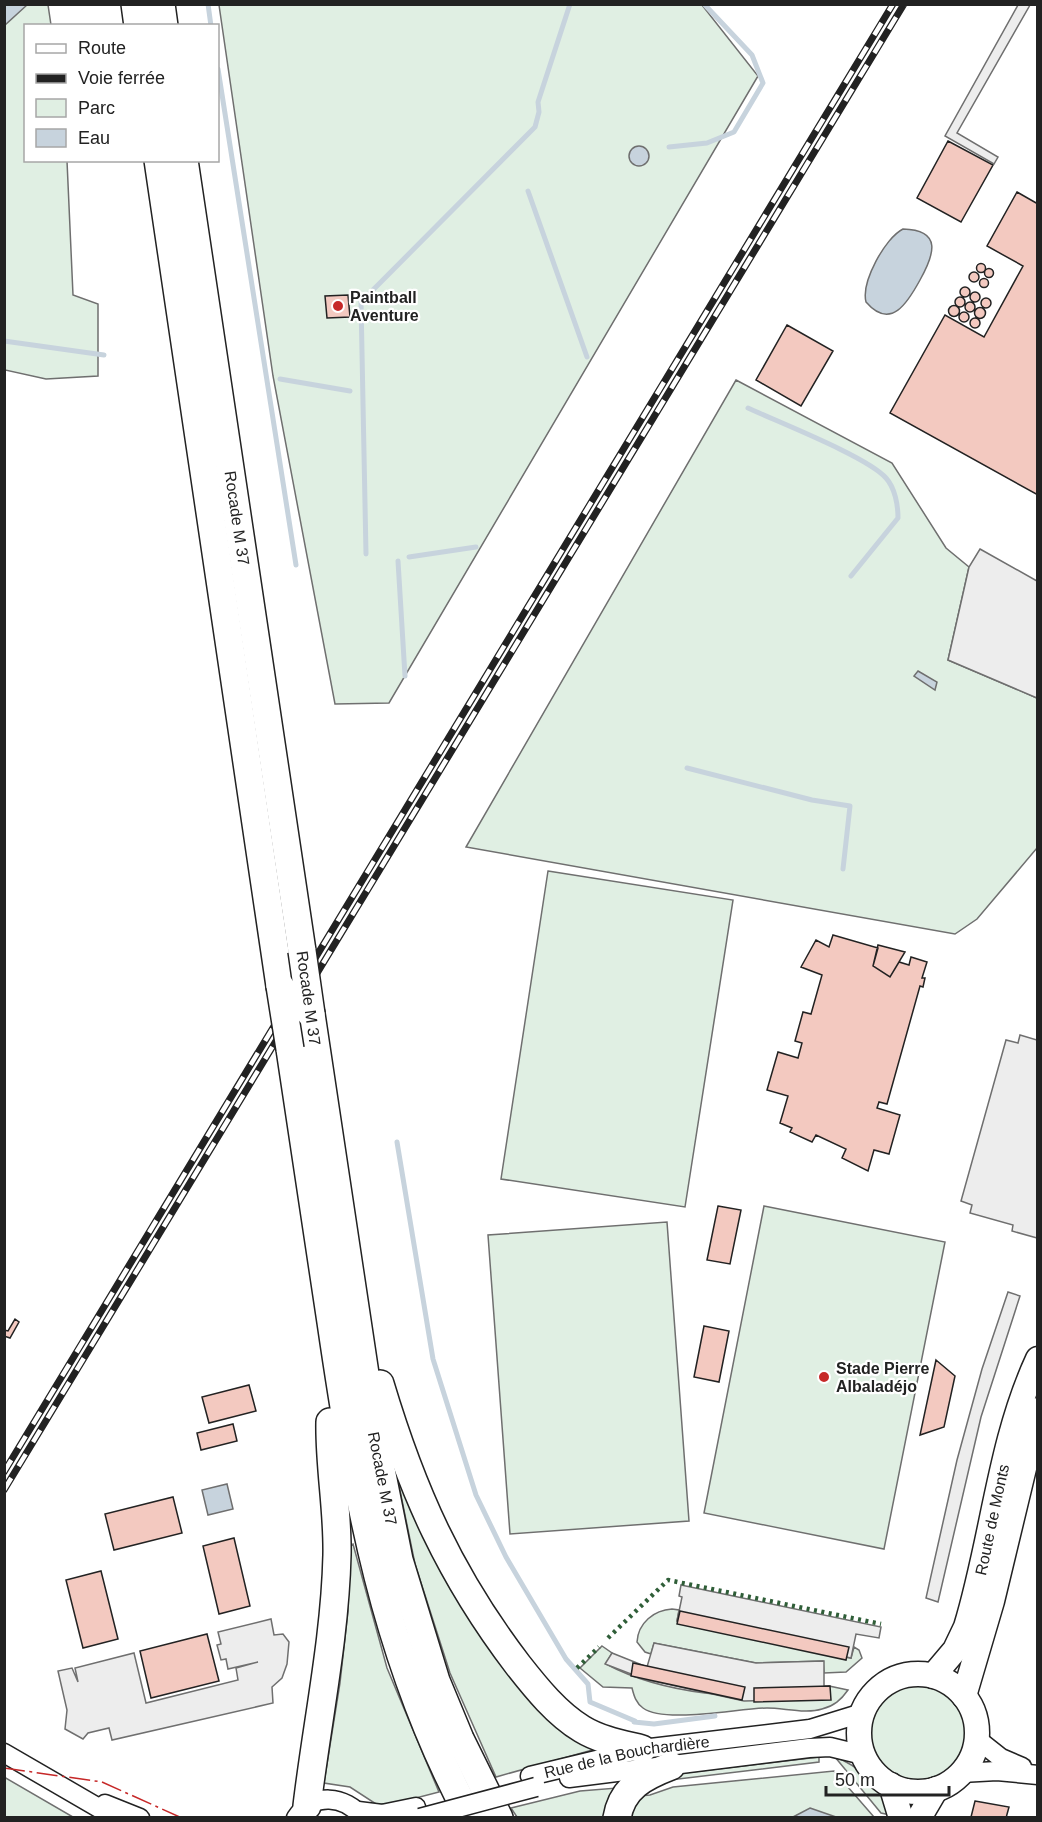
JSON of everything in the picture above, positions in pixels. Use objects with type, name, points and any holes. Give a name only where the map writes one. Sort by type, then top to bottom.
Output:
[{"type":"highway","points":[[135,4],[138,24]]},
{"type":"highway","points":[[161,4],[164,24]]},
{"type":"highway","name":"Rocade M 37","points":[[158,162],[280,986],[360,1502],[382,1597],[416,1700],[436,1750],[470,1818]]},
{"type":"highway","name":"Rocade M 37","points":[[184,162],[352,1288],[384,1487],[407,1590],[444,1701],[499,1818]]},
{"type":"highway","points":[[352,1288],[414,1486],[436,1536],[471,1598],[529,1679],[566,1717],[596,1736],[642,1749]]},
{"type":"highway","points":[[302,1812],[332,1636],[336,1590],[336,1505],[330,1426],[333,1336]]},
{"type":"highway","points":[[617,1818],[626,1795],[635,1784],[644,1776],[671,1766]]},
{"type":"main road","name":"Route de Monts","points":[[933,1676],[955,1650],[966,1627],[1011,1438],[1029,1378],[1038,1359]]},
{"type":"main road","name":"Route de Monts","points":[[964,1696],[992,1601],[1038,1410]]},
{"type":"main road","points":[[906,1675],[933,1676],[945,1680],[964,1696],[974,1715],[977,1739],[974,1751],[961,1773],[936,1789],[921,1792],[891,1785],[880,1778],[863,1755],[859,1727],[862,1713],[876,1692],[890,1681],[906,1675]]},
{"type":"main road","points":[[891,1785],[901,1818]]},
{"type":"main road","points":[[919,1818],[936,1789]]},
{"type":"street","name":"Rue de la Bouchardière","points":[[360,1814],[418,1812],[533,1782],[642,1749],[810,1729],[862,1713]]},
{"type":"street","points":[[977,1739],[1001,1758],[1038,1774]]},
{"type":"street","name":"Rue de la Bouchardière","points":[[533,1782],[582,1774],[671,1766],[809,1748],[830,1747],[863,1755]]},
{"type":"street","points":[[4,1753],[116,1818]]},
{"type":"street","points":[[961,1773],[997,1771],[1038,1774]]},
{"type":"street","points":[[83,1797],[140,1818]]},
{"type":"street","points":[[302,1812],[320,1800],[334,1799],[346,1803],[360,1814]]},
{"type":"green space","points":[[4,5],[48,5],[51,24],[24,24],[24,162],[67,162],[73,295],[98,304],[98,376],[46,379],[5,370]]},
{"type":"green space","points":[[219,5],[702,5],[758,76],[389,703],[335,704],[273,376]]},
{"type":"green space","points":[[736,380],[892,463],[946,548],[969,567],[948,660],[1037,698],[1037,848],[977,919],[955,934],[466,847]]},
{"type":"green space","points":[[548,871],[733,900],[685,1207],[501,1179]]},
{"type":"green space","name":"Stade Pierre Albaladéjo","points":[[764,1206],[945,1242],[884,1549],[704,1513]]},
{"type":"green space","points":[[667,1222],[689,1521],[510,1534],[488,1235]]},
{"type":"green space","points":[[395,1466],[428,1533],[596,1749],[496,1777],[450,1673],[415,1564]]},
{"type":"green space","points":[[353,1544],[387,1668],[439,1792],[389,1805],[376,1804],[350,1787],[324,1783],[340,1683],[348,1611],[347,1547]]},
{"type":"green space","points":[[672,1609],[679,1610],[677,1621],[851,1658],[854,1647],[859,1650],[862,1658],[846,1672],[824,1673],[823,1661],[756,1663],[654,1643],[651,1654],[645,1652],[637,1642],[640,1629],[653,1615]]},
{"type":"green space","points":[[602,1646],[612,1653],[606,1664],[632,1676],[687,1690],[744,1696],[830,1698],[829,1686],[848,1690],[834,1704],[816,1710],[767,1708],[685,1715],[653,1713],[639,1704],[632,1688],[603,1687],[580,1668]]},
{"type":"green space","points":[[918,1684],[937,1688],[952,1699],[963,1714],[967,1733],[963,1752],[952,1767],[937,1778],[918,1782],[899,1778],[884,1767],[873,1752],[869,1733],[873,1714],[884,1699],[899,1688]]},
{"type":"green space","points":[[819,1757],[819,1762],[670,1780],[667,1775]]},
{"type":"green space","points":[[835,1757],[854,1766],[871,1780],[895,1816],[881,1813]]},
{"type":"green space","points":[[834,1771],[874,1817],[629,1818],[638,1796],[650,1795],[673,1787]]},
{"type":"green space","points":[[4,1777],[73,1817],[5,1817]]},
{"type":"green space","points":[[617,1788],[611,1817],[517,1817],[511,1808],[580,1791]]},
{"type":"shaded area","points":[[1018,5],[1030,5],[957,133],[998,157],[994,164],[945,136]]},
{"type":"shaded area","points":[[980,549],[1037,581],[1037,698],[948,660],[969,567]]},
{"type":"shaded area","points":[[1020,1035],[1037,1040],[1037,1238],[1012,1231],[1013,1225],[970,1213],[972,1205],[961,1201],[1006,1040],[1018,1043]]},
{"type":"shaded area","points":[[1008,1292],[1020,1296],[981,1417],[938,1602],[926,1598],[957,1460],[982,1369]]},
{"type":"shaded area","points":[[681,1585],[881,1627],[879,1638],[856,1634],[851,1658],[677,1621],[682,1597],[679,1596]]},
{"type":"shaded area","points":[[271,1619],[274,1635],[283,1634],[289,1642],[287,1664],[282,1678],[272,1687],[273,1703],[112,1740],[109,1728],[88,1733],[83,1739],[65,1729],[67,1710],[58,1671],[72,1668],[78,1682],[75,1668],[134,1653],[146,1703],[238,1680],[236,1668],[258,1662],[228,1669],[226,1659],[221,1660],[217,1645],[221,1644],[218,1632]]},
{"type":"shaded area","points":[[654,1643],[756,1663],[824,1661],[824,1686],[829,1686],[830,1699],[744,1701],[644,1679],[605,1664],[612,1653],[647,1667]]},
{"type":"water","points":[[5,4],[27,4],[27,5],[5,25]]},
{"type":"water","points":[[639,146],[646,149],[649,156],[646,163],[639,166],[632,163],[629,156],[632,149]]},
{"type":"water","points":[[903,229],[916,230],[930,239],[932,246],[929,262],[904,304],[891,314],[883,314],[866,302],[867,283],[882,251],[889,241]]},
{"type":"water","points":[[918,671],[937,682],[935,690],[914,676]]},
{"type":"water","points":[[227,1484],[233,1509],[208,1515],[202,1490]]},
{"type":"water","points":[[810,1808],[836,1817],[793,1817]]},
{"type":"building","points":[[948,141],[993,165],[961,222],[917,198]]},
{"type":"building","points":[[1017,192],[1038,204],[1038,495],[890,413],[945,315],[984,337],[1023,266],[987,246]]},
{"type":"building","points":[[981,264],[985,268],[981,272],[977,268]]},
{"type":"building","points":[[989,268],[994,273],[989,278],[984,273]]},
{"type":"building","points":[[974,272],[979,277],[974,282],[969,277]]},
{"type":"building","points":[[984,278],[989,283],[984,288],[979,283]]},
{"type":"building","points":[[965,287],[970,292],[965,297],[960,292]]},
{"type":"building","points":[[975,292],[979,293],[979,301],[975,302],[971,301],[970,297],[971,293]]},
{"type":"building","name":"Paintball Aventure","points":[[348,295],[350,317],[327,318],[325,296]]},
{"type":"building","points":[[960,297],[964,298],[964,306],[960,307],[956,306],[955,302],[956,298]]},
{"type":"building","points":[[986,298],[990,299],[990,307],[986,308],[982,307],[981,303],[982,299]]},
{"type":"building","points":[[970,302],[974,303],[974,311],[970,312],[966,311],[965,307],[966,303]]},
{"type":"building","points":[[954,306],[958,307],[958,315],[954,316],[950,315],[949,311],[950,307]]},
{"type":"building","points":[[980,308],[984,309],[984,317],[980,318],[976,317],[975,313],[976,309]]},
{"type":"building","points":[[964,312],[969,317],[964,322],[959,317]]},
{"type":"building","points":[[975,318],[979,319],[979,327],[975,328],[971,327],[970,323],[971,319]]},
{"type":"building","points":[[787,325],[833,351],[801,406],[756,380]]},
{"type":"building","points":[[833,935],[878,948],[873,966],[890,977],[899,962],[909,965],[911,957],[927,962],[922,978],[925,978],[923,987],[920,986],[887,1104],[879,1102],[877,1108],[900,1115],[889,1154],[874,1150],[868,1171],[842,1158],[846,1149],[816,1135],[812,1142],[790,1132],[792,1128],[780,1123],[788,1096],[767,1090],[778,1052],[798,1058],[802,1043],[795,1041],[803,1012],[811,1014],[822,975],[801,967],[816,940],[829,947]]},
{"type":"building","points":[[878,945],[905,952],[890,977],[873,966]]},
{"type":"building","points":[[718,1206],[741,1210],[730,1264],[707,1260]]},
{"type":"building","points":[[15,1319],[19,1322],[10,1338],[4,1336],[4,1330],[8,1331]]},
{"type":"building","points":[[704,1326],[729,1331],[719,1382],[694,1377]]},
{"type":"building","points":[[936,1360],[955,1376],[944,1427],[920,1435]]},
{"type":"building","points":[[249,1385],[256,1411],[209,1423],[202,1397]]},
{"type":"building","points":[[233,1424],[237,1441],[201,1450],[197,1433]]},
{"type":"building","points":[[173,1497],[182,1533],[114,1550],[105,1514]]},
{"type":"building","points":[[234,1538],[250,1606],[219,1614],[203,1546]]},
{"type":"building","points":[[101,1571],[118,1639],[83,1648],[66,1580]]},
{"type":"building","points":[[680,1611],[849,1647],[846,1660],[677,1624]]},
{"type":"building","points":[[207,1634],[219,1681],[151,1698],[140,1651]]},
{"type":"building","points":[[633,1663],[745,1687],[742,1700],[631,1676]]},
{"type":"building","points":[[830,1686],[831,1700],[754,1702],[754,1688]]},
{"type":"building","points":[[975,1801],[1009,1807],[1006,1818],[971,1817]]},
{"type":"waterway","points":[[208,4],[211,24]]},
{"type":"waterway","points":[[366,554],[361,302],[535,127],[539,112],[538,102],[570,4]]},
{"type":"waterway","points":[[669,147],[707,143],[734,132],[763,83],[752,55],[704,4]]},
{"type":"waterway","points":[[219,75],[296,565]]},
{"type":"waterway","points":[[528,191],[587,357]]},
{"type":"waterway","points":[[4,341],[104,355]]},
{"type":"waterway","points":[[280,379],[350,391]]},
{"type":"waterway","points":[[748,408],[842,450],[876,470],[889,482],[895,497],[898,518],[851,576]]},
{"type":"waterway","points":[[409,557],[476,547]]},
{"type":"waterway","points":[[398,561],[405,676]]},
{"type":"waterway","points":[[687,768],[812,800],[850,806],[843,869]]},
{"type":"waterway","points":[[397,1142],[433,1359],[476,1495],[506,1557],[566,1659],[588,1684],[590,1702],[635,1721]]},
{"type":"waterway","points":[[634,1722],[654,1724],[715,1716]]},
{"type":"railway","points":[[4,1472],[893,4]]},
{"type":"railway","points":[[4,1490],[904,4]]},
{"type":"hedge","points":[[608,1638],[668,1580],[881,1624]]},
{"type":"hedge","points":[[577,1668],[599,1647]]},
{"type":"power","points":[[4,1768],[102,1782],[182,1818]]},
{"type":"place","name":"Paintball Aventure","points":[[338,306]]},
{"type":"place","name":"Stade Pierre Albaladéjo","points":[[824,1377]]}]
